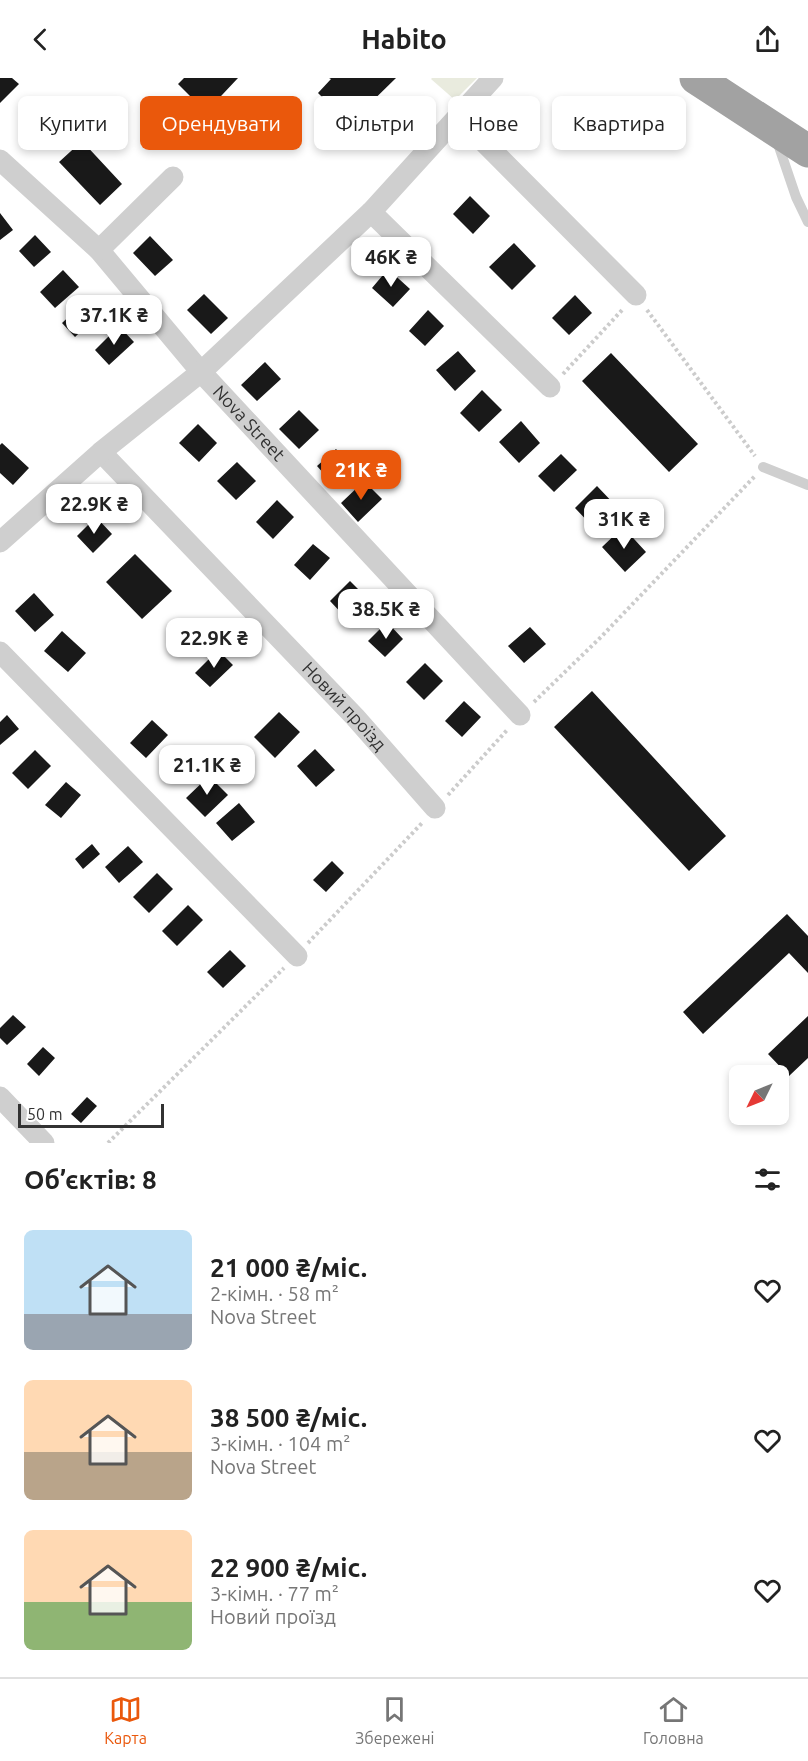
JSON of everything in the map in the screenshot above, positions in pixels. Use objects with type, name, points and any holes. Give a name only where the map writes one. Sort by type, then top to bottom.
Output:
[{"type":"highway","points":[[696,78],[808,151]]},
{"type":"street","points":[[476,96],[493,78]]},
{"type":"street","points":[[0,542],[102,452],[201,372],[371,212],[448,127]]},
{"type":"street","points":[[492,150],[636,295]]},
{"type":"street","name":"Nova Street","points":[[0,160],[99,250],[201,372],[520,715]]},
{"type":"street","points":[[99,250],[173,177]]},
{"type":"street","points":[[371,212],[550,387]]},
{"type":"street","name":"Новий проїзд","points":[[102,452],[355,717],[435,808]]},
{"type":"street","points":[[0,652],[297,956]]},
{"type":"street","points":[[0,1097],[44,1143]]},
{"type":"lane","points":[[773,129],[796,197],[808,222]]},
{"type":"lane","points":[[763,467],[808,485]]},
{"type":"path","points":[[550,387],[636,295],[763,467],[601,637]]},
{"type":"path","points":[[108,1143],[297,956]]},
{"type":"shaded area","points":[[432,78],[477,78],[459,96],[450,96]]},
{"type":"building","points":[[0,78],[12,78],[19,84],[0,103]]},
{"type":"building","points":[[184,78],[238,78],[221,96],[190,96],[178,84]]},
{"type":"building","points":[[329,78],[396,78],[378,96],[321,96],[318,93],[331,79]]},
{"type":"building","points":[[72,150],[90,150],[122,184],[100,205],[59,162]]},
{"type":"building","points":[[470,196],[490,216],[473,234],[453,214]]},
{"type":"building","points":[[0,213],[13,230],[0,240]]},
{"type":"building","points":[[35,235],[51,252],[34,267],[19,251]]},
{"type":"building","points":[[150,236],[173,260],[155,276],[133,253]]},
{"type":"building","points":[[514,243],[536,266],[512,290],[489,267]]},
{"type":"building","points":[[388,269],[410,289],[393,307],[372,288]]},
{"type":"building","points":[[63,270],[79,287],[55,308],[40,292]]},
{"type":"building","points":[[204,294],[228,318],[211,334],[187,310]]},
{"type":"building","points":[[575,295],[592,313],[569,335],[552,318]]},
{"type":"building","points":[[90,297],[103,310],[75,337],[62,323]]},
{"type":"building","points":[[428,310],[444,326],[425,346],[409,331]]},
{"type":"building","points":[[119,326],[134,342],[109,365],[95,350]]},
{"type":"building","points":[[458,351],[476,371],[455,391],[436,370]]},
{"type":"building","points":[[611,353],[698,444],[669,472],[582,381]]},
{"type":"building","points":[[265,362],[281,379],[257,401],[241,385]]},
{"type":"building","points":[[482,390],[502,410],[479,432],[460,413]]},
{"type":"building","points":[[299,410],[319,430],[299,449],[279,429]]},
{"type":"building","points":[[521,421],[540,443],[519,463],[499,442]]},
{"type":"building","points":[[198,424],[217,443],[199,462],[179,443]]},
{"type":"building","points":[[2,443],[29,468],[13,485],[0,473],[0,445]]},
{"type":"building","points":[[336,449],[353,468],[334,485],[317,466]]},
{"type":"building","points":[[561,454],[577,470],[554,492],[538,476]]},
{"type":"building","points":[[237,462],[256,481],[236,500],[217,481]]},
{"type":"building","points":[[364,481],[382,499],[358,522],[341,503]]},
{"type":"building","points":[[597,486],[616,506],[594,528],[575,508]]},
{"type":"building","points":[[277,500],[294,517],[273,539],[256,522]]},
{"type":"building","points":[[96,517],[112,534],[93,553],[77,536]]},
{"type":"building","points":[[623,527],[646,552],[625,572],[602,547]]},
{"type":"building","points":[[313,544],[330,558],[310,580],[294,565]]},
{"type":"building","points":[[135,554],[172,591],[142,619],[106,582]]},
{"type":"building","points":[[350,581],[368,599],[347,619],[330,601]]},
{"type":"building","points":[[34,593],[54,615],[35,632],[15,611]]},
{"type":"building","points":[[196,619],[208,631],[189,650],[176,638]]},
{"type":"building","points":[[387,622],[403,639],[385,657],[368,641]]},
{"type":"building","points":[[530,627],[546,644],[524,663],[508,646]]},
{"type":"building","points":[[62,631],[86,653],[68,672],[44,651]]},
{"type":"building","points":[[218,650],[233,665],[210,687],[195,673]]},
{"type":"building","points":[[425,663],[443,681],[424,700],[406,682]]},
{"type":"building","points":[[592,691],[726,836],[689,871],[554,727]]},
{"type":"building","points":[[464,701],[481,717],[462,737],[445,721]]},
{"type":"building","points":[[279,712],[300,732],[275,758],[254,737]]},
{"type":"building","points":[[7,715],[19,729],[0,745],[0,722]]},
{"type":"building","points":[[152,720],[168,735],[146,758],[130,743]]},
{"type":"building","points":[[315,749],[335,770],[316,787],[297,766]]},
{"type":"building","points":[[35,750],[51,766],[28,789],[12,773]]},
{"type":"building","points":[[209,776],[228,795],[205,817],[186,798]]},
{"type":"building","points":[[66,782],[81,795],[61,818],[45,805]]},
{"type":"building","points":[[239,803],[255,822],[232,841],[216,823]]},
{"type":"building","points":[[92,844],[100,854],[83,869],[75,859]]},
{"type":"building","points":[[128,846],[143,862],[119,883],[105,867]]},
{"type":"building","points":[[332,861],[344,873],[326,892],[313,880]]},
{"type":"building","points":[[157,873],[173,889],[149,913],[133,897]]},
{"type":"building","points":[[188,905],[203,920],[177,946],[162,931]]},
{"type":"building","points":[[787,914],[808,936],[808,973],[789,953],[703,1034],[683,1012]]},
{"type":"building","points":[[230,950],[246,966],[223,988],[207,972]]},
{"type":"building","points":[[13,1015],[26,1027],[7,1045],[0,1038],[0,1028]]},
{"type":"building","points":[[808,1016],[808,1058],[789,1076],[789,1065],[778,1065],[768,1054]]},
{"type":"building","points":[[43,1047],[55,1058],[39,1076],[27,1064]]},
{"type":"building","points":[[87,1097],[97,1106],[81,1123],[71,1114]]}]
